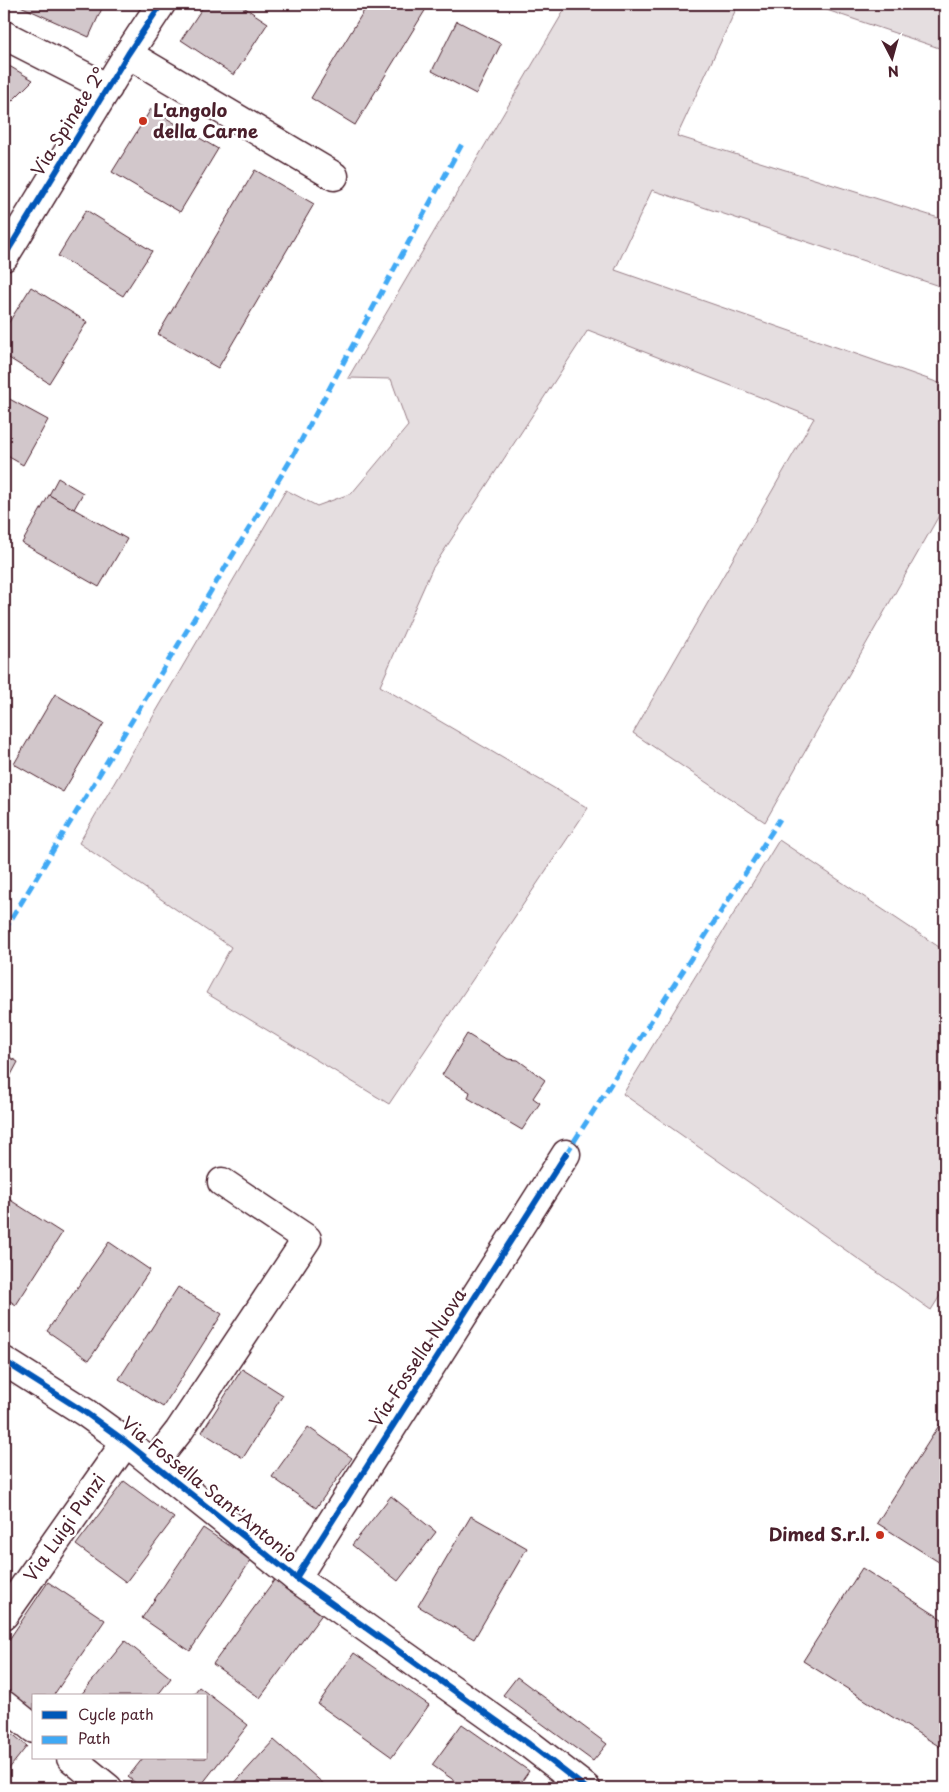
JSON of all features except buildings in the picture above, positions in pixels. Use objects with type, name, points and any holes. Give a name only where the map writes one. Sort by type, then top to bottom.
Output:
[{"type":"street","name":"Via Spinete 2°","points":[[4,257],[128,54],[161,4]]},
{"type":"street","points":[[4,35],[108,88]]},
{"type":"street","points":[[128,54],[334,176]]},
{"type":"street","name":"Via Fossella Nuova","points":[[296,1578],[566,1154]]},
{"type":"street","points":[[154,1463],[179,1431],[307,1239],[222,1182]]},
{"type":"street","name":"Via Fossella Sant'Antonio","points":[[4,1361],[86,1413],[126,1442],[296,1578],[529,1744],[570,1784]]},
{"type":"street","name":"Via Luigi Punzi","points":[[4,1615],[126,1442]]},
{"type":"street","points":[[4,1705],[32,1727]]},
{"type":"street","points":[[73,1760],[108,1788]]},
{"type":"shaded area","points":[[568,4],[726,4],[737,7],[677,136],[945,220],[945,288],[652,190],[615,270],[945,385],[945,505],[765,822],[633,733],[814,418],[588,330],[432,569],[380,686],[588,808],[389,1104],[206,993],[231,947],[79,843],[286,490],[317,506],[352,493],[408,426],[391,379],[348,378]]},
{"type":"shaded area","points":[[809,4],[945,4],[945,50]]},
{"type":"shaded area","points":[[779,840],[945,951],[945,1288],[931,1310],[623,1094]]},
{"type":"marked path","points":[[4,931],[290,461],[463,142]]},
{"type":"marked path","points":[[566,1154],[780,819]]},
{"type":"cycle path","points":[[4,257],[128,54],[161,4]]},
{"type":"cycle path","points":[[296,1578],[566,1154]]},
{"type":"cycle path","points":[[4,1361],[86,1413],[126,1442],[296,1578],[529,1744],[586,1788]]},
{"type":"place","name":"L'angolo della Carne","points":[[143,121]]},
{"type":"place","name":"Dimed S.r.l.","points":[[880,1535]]}]
